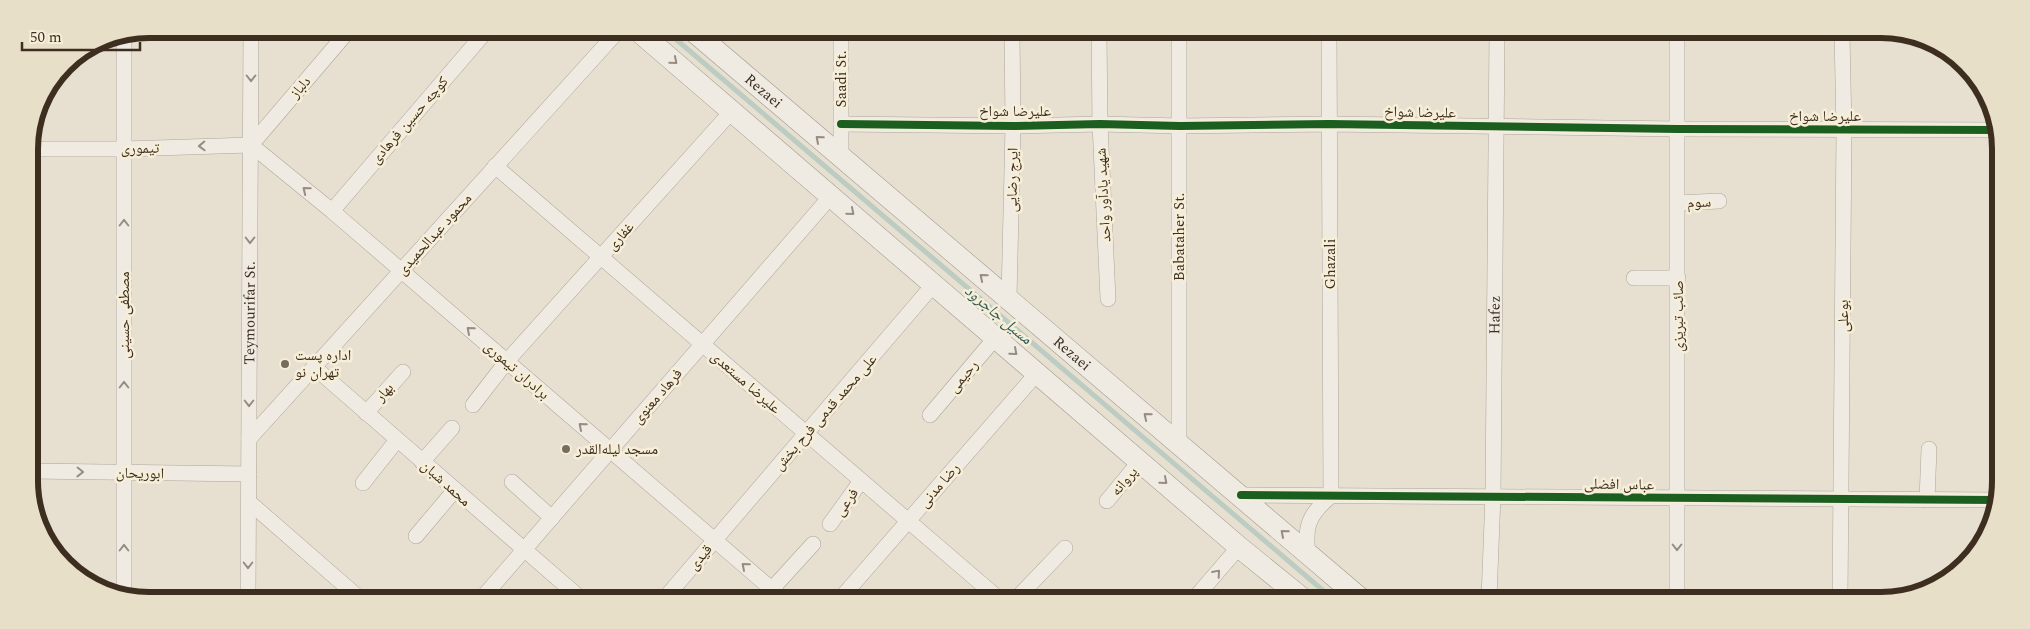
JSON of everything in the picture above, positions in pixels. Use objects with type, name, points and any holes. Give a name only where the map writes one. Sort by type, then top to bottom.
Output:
[{"type":"main road","points":[[646,38],[1038,372],[1239,547],[1294,591]]},
{"type":"main road","name":"Rezaei","points":[[701,38],[1179,442],[1352,591]]},
{"type":"street","name":"Teymourifar St.","points":[[248,592],[251,38]]},
{"type":"street","name":"دلباز","points":[[251,145],[342,38]]},
{"type":"street","name":"کوچه حسین فرهادی","points":[[332,211],[480,38]]},
{"type":"street","name":"محمود عبدالحمیدی","points":[[249,439],[612,38]]},
{"type":"street","name":"Saadi St.","points":[[841,38],[841,158]]},
{"type":"street","name":"ایرج رضایی","points":[[1009,299],[1013,126],[1012,38]]},
{"type":"street","name":"شهید یادآور واحد","points":[[1099,38],[1100,124],[1108,299]]},
{"type":"street","name":"Babataher St.","points":[[1179,38],[1179,442]]},
{"type":"street","name":"Ghazali","points":[[1329,38],[1331,496]]},
{"type":"street","name":"Hafez","points":[[1489,591],[1497,38]]},
{"type":"street","name":"صائب تبریزی","points":[[1677,38],[1677,591]]},
{"type":"street","name":"بوعلی","points":[[1840,591],[1844,130],[1842,38]]},
{"type":"street","name":"مصطفی حسینی","points":[[124,41],[124,589]]},
{"type":"street","name":"غفاری","points":[[474,404],[507,361],[732,111]]},
{"type":"street","name":"علیرضا شواخ","points":[[841,124],[1013,126],[1329,124],[1678,130],[1991,130]]},
{"type":"street","name":"تیموری","points":[[38,148],[124,149],[251,145]]},
{"type":"street","name":"برادران تیموری","points":[[251,145],[332,211],[775,592]]},
{"type":"street","name":"علیرضا مستعدی","points":[[495,166],[990,592]]},
{"type":"street","name":"فرهاد معنوی","points":[[490,592],[610,450],[832,196]]},
{"type":"street","name":"سوم","points":[[1678,203],[1719,201]]},
{"type":"street","points":[[1634,278],[1678,278]]},
{"type":"street","name":"علی محمد قدمی فرح بخش","points":[[715,540],[934,284]]},
{"type":"street","name":"رحیمی","points":[[930,416],[996,337]]},
{"type":"street","name":"محمد شبان","points":[[314,368],[572,592]]},
{"type":"street","name":"بهار","points":[[366,413],[403,372]]},
{"type":"street","name":"رضا مدنی","points":[[847,592],[1038,372]]},
{"type":"street","points":[[422,462],[452,428]]},
{"type":"street","points":[[363,483],[397,440]]},
{"type":"street","points":[[1927,500],[1929,449]]},
{"type":"street","name":"پروانه","points":[[1107,500],[1140,461]]},
{"type":"street","name":"ابوریحان","points":[[38,471],[249,474]]},
{"type":"street","name":"فرعی","points":[[830,524],[861,481]]},
{"type":"street","points":[[512,482],[552,518]]},
{"type":"street","points":[[416,536],[454,491]]},
{"type":"street","name":"عباس افضلی","points":[[1241,495],[1492,495],[1991,500]]},
{"type":"street","points":[[1308,553],[1306,537],[1309,520],[1318,506],[1331,496]]},
{"type":"street","points":[[249,502],[352,592]]},
{"type":"street","name":"قیدی","points":[[671,592],[715,540]]},
{"type":"street","points":[[778,592],[812,544]]},
{"type":"street","points":[[1200,591],[1239,547]]},
{"type":"street","points":[[1024,591],[1065,548]]},
{"type":"waterway","name":"مسیل جاجرود","points":[[674,38],[1324,591]]},
{"type":"cycle path","points":[[841,124],[1013,126],[1329,124],[1678,129],[1991,130]]},
{"type":"cycle path","points":[[1241,495],[1991,500]]},
{"type":"place","name":"اداره پست تهران نو","points":[[285,364]]},
{"type":"place","name":"مسجد لیله‌القدر","points":[[566,449]]}]
